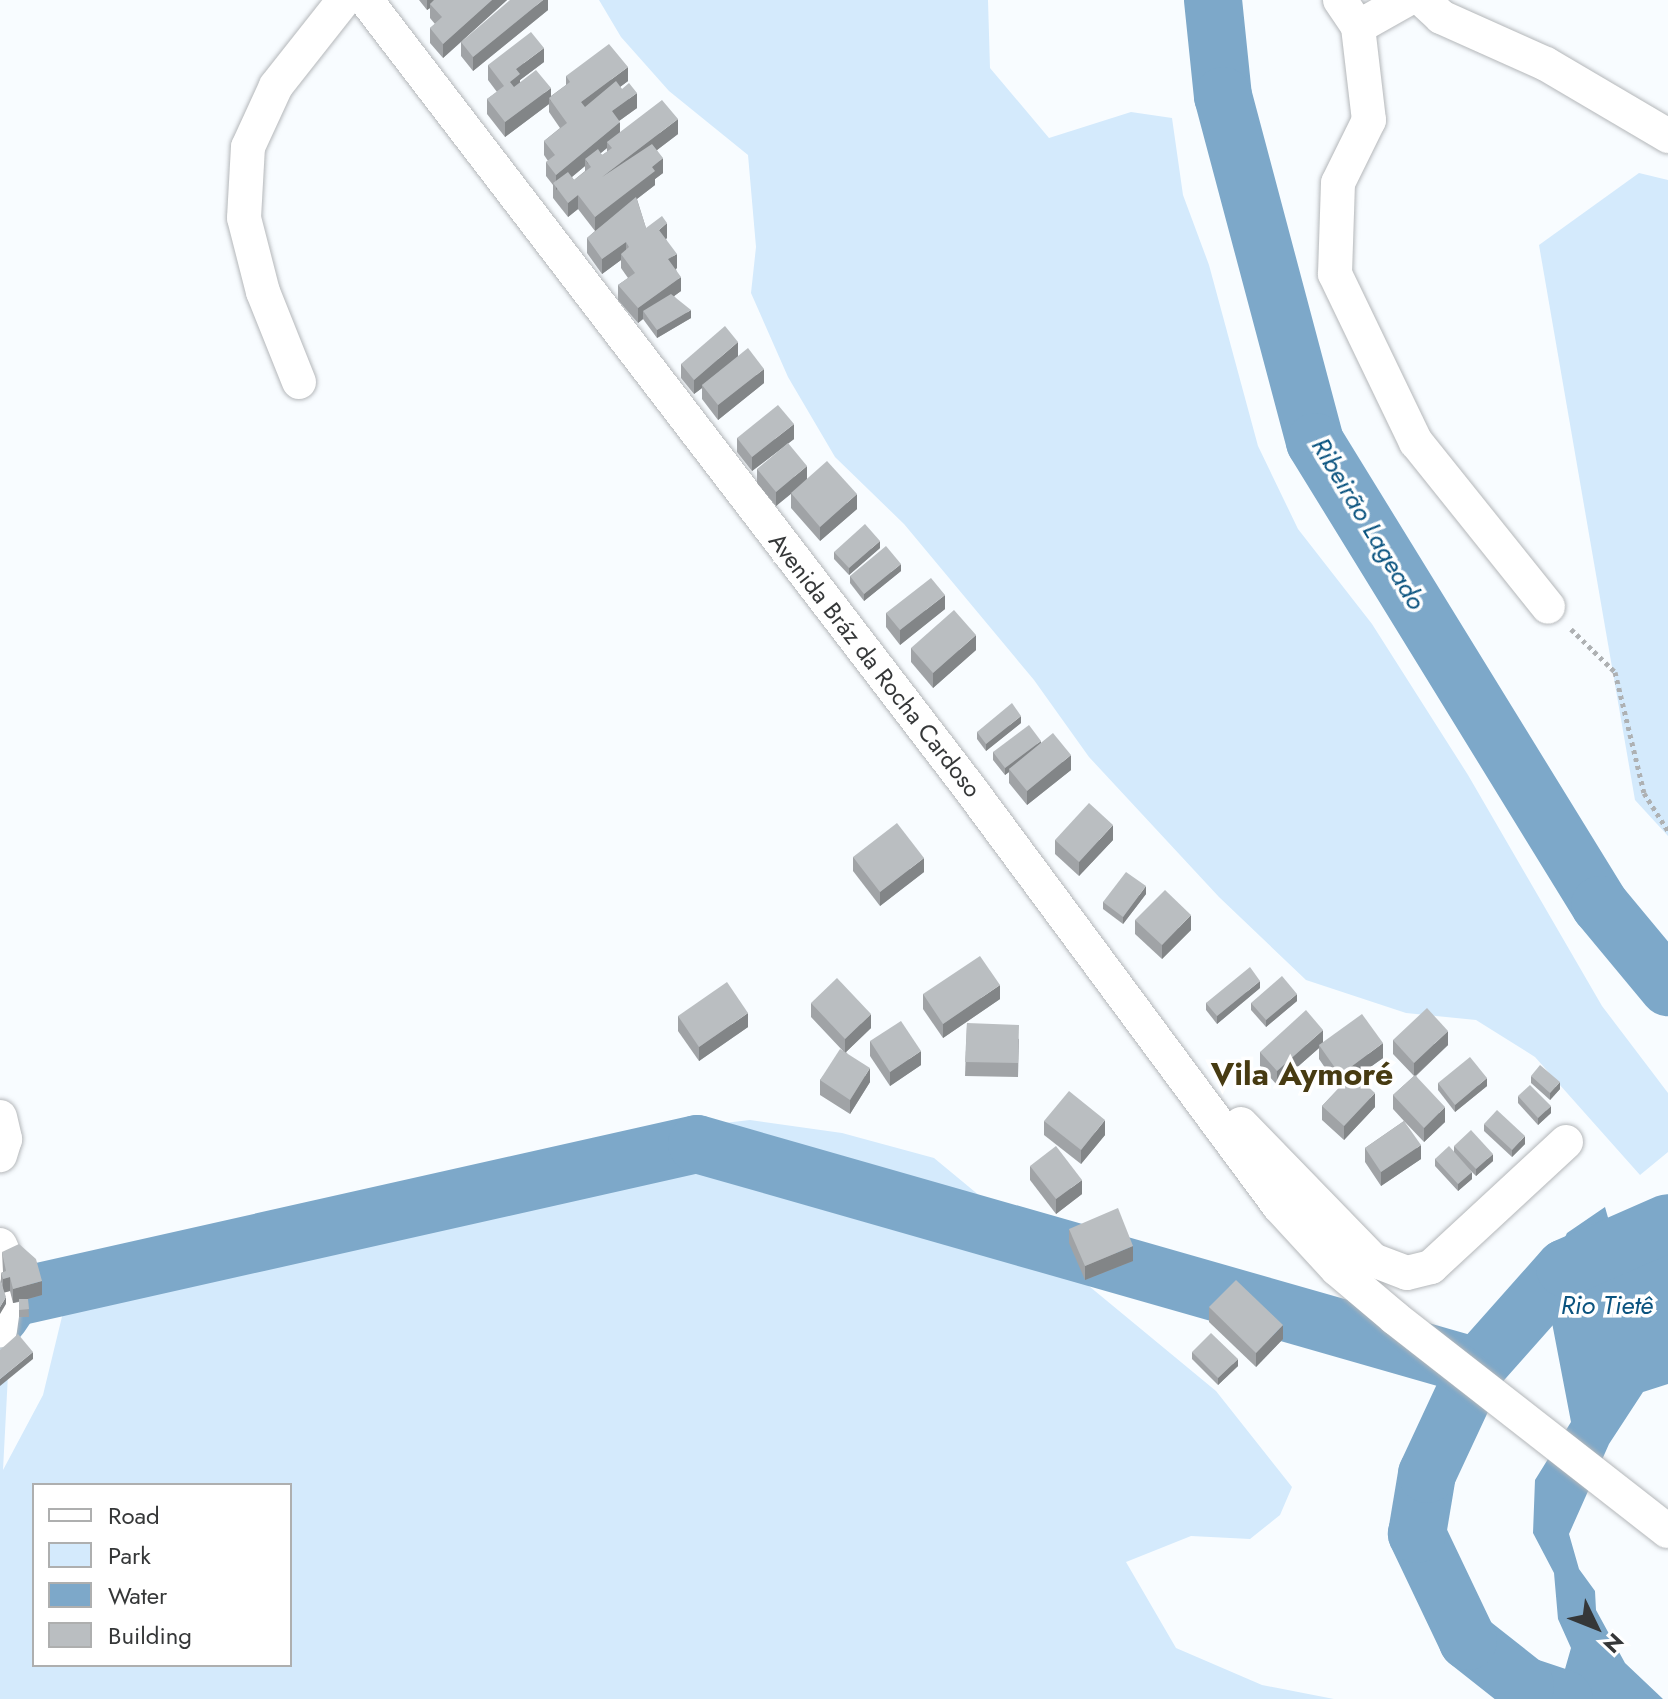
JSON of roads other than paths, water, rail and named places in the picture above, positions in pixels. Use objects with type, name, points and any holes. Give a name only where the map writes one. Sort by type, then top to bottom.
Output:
[{"type":"street","points":[[299,382],[263,292],[244,218],[248,147],[276,86],[344,0]]},
{"type":"street","name":"Avenida Bráz da Rocha Cardoso","points":[[366,0],[934,740],[1279,1206],[1337,1269],[1395,1318],[1627,1503],[1668,1531]]},
{"type":"street","points":[[1406,0],[1349,13],[1369,120],[1338,183],[1335,274],[1416,442],[1548,607]]},
{"type":"street","points":[[1423,0],[1441,17],[1546,64],[1668,136]]},
{"type":"street","points":[[1188,1081],[1225,1107],[1373,1260],[1407,1273],[1431,1267],[1566,1142]]},
{"type":"street","points":[[0,1245],[9,1265],[0,1330]]},
{"type":"water","name":"Rio Tietê","points":[[1605,1207],[1616,1246],[1668,1249],[1668,1384],[1643,1392],[1609,1444],[1569,1534],[1579,1569],[1595,1591],[1596,1610],[1625,1663],[1663,1699],[1546,1699],[1565,1669],[1571,1648],[1558,1619],[1554,1573],[1533,1533],[1535,1480],[1571,1422],[1544,1281],[1567,1233]]},
{"type":"waterway","name":"Ribeirão Lageado","points":[[1213,0],[1223,96],[1315,442],[1600,905],[1668,987]]},
{"type":"waterway","points":[[0,1316],[12,1298],[697,1144],[1477,1367]]},
{"type":"waterway","name":"Rio Tietê","points":[[1564,1699],[1525,1686],[1468,1641],[1417,1534],[1427,1474],[1477,1367],[1565,1268],[1668,1223]]},
{"type":"district","name":"Vila Aymoré","points":[[1302,1074]]}]
